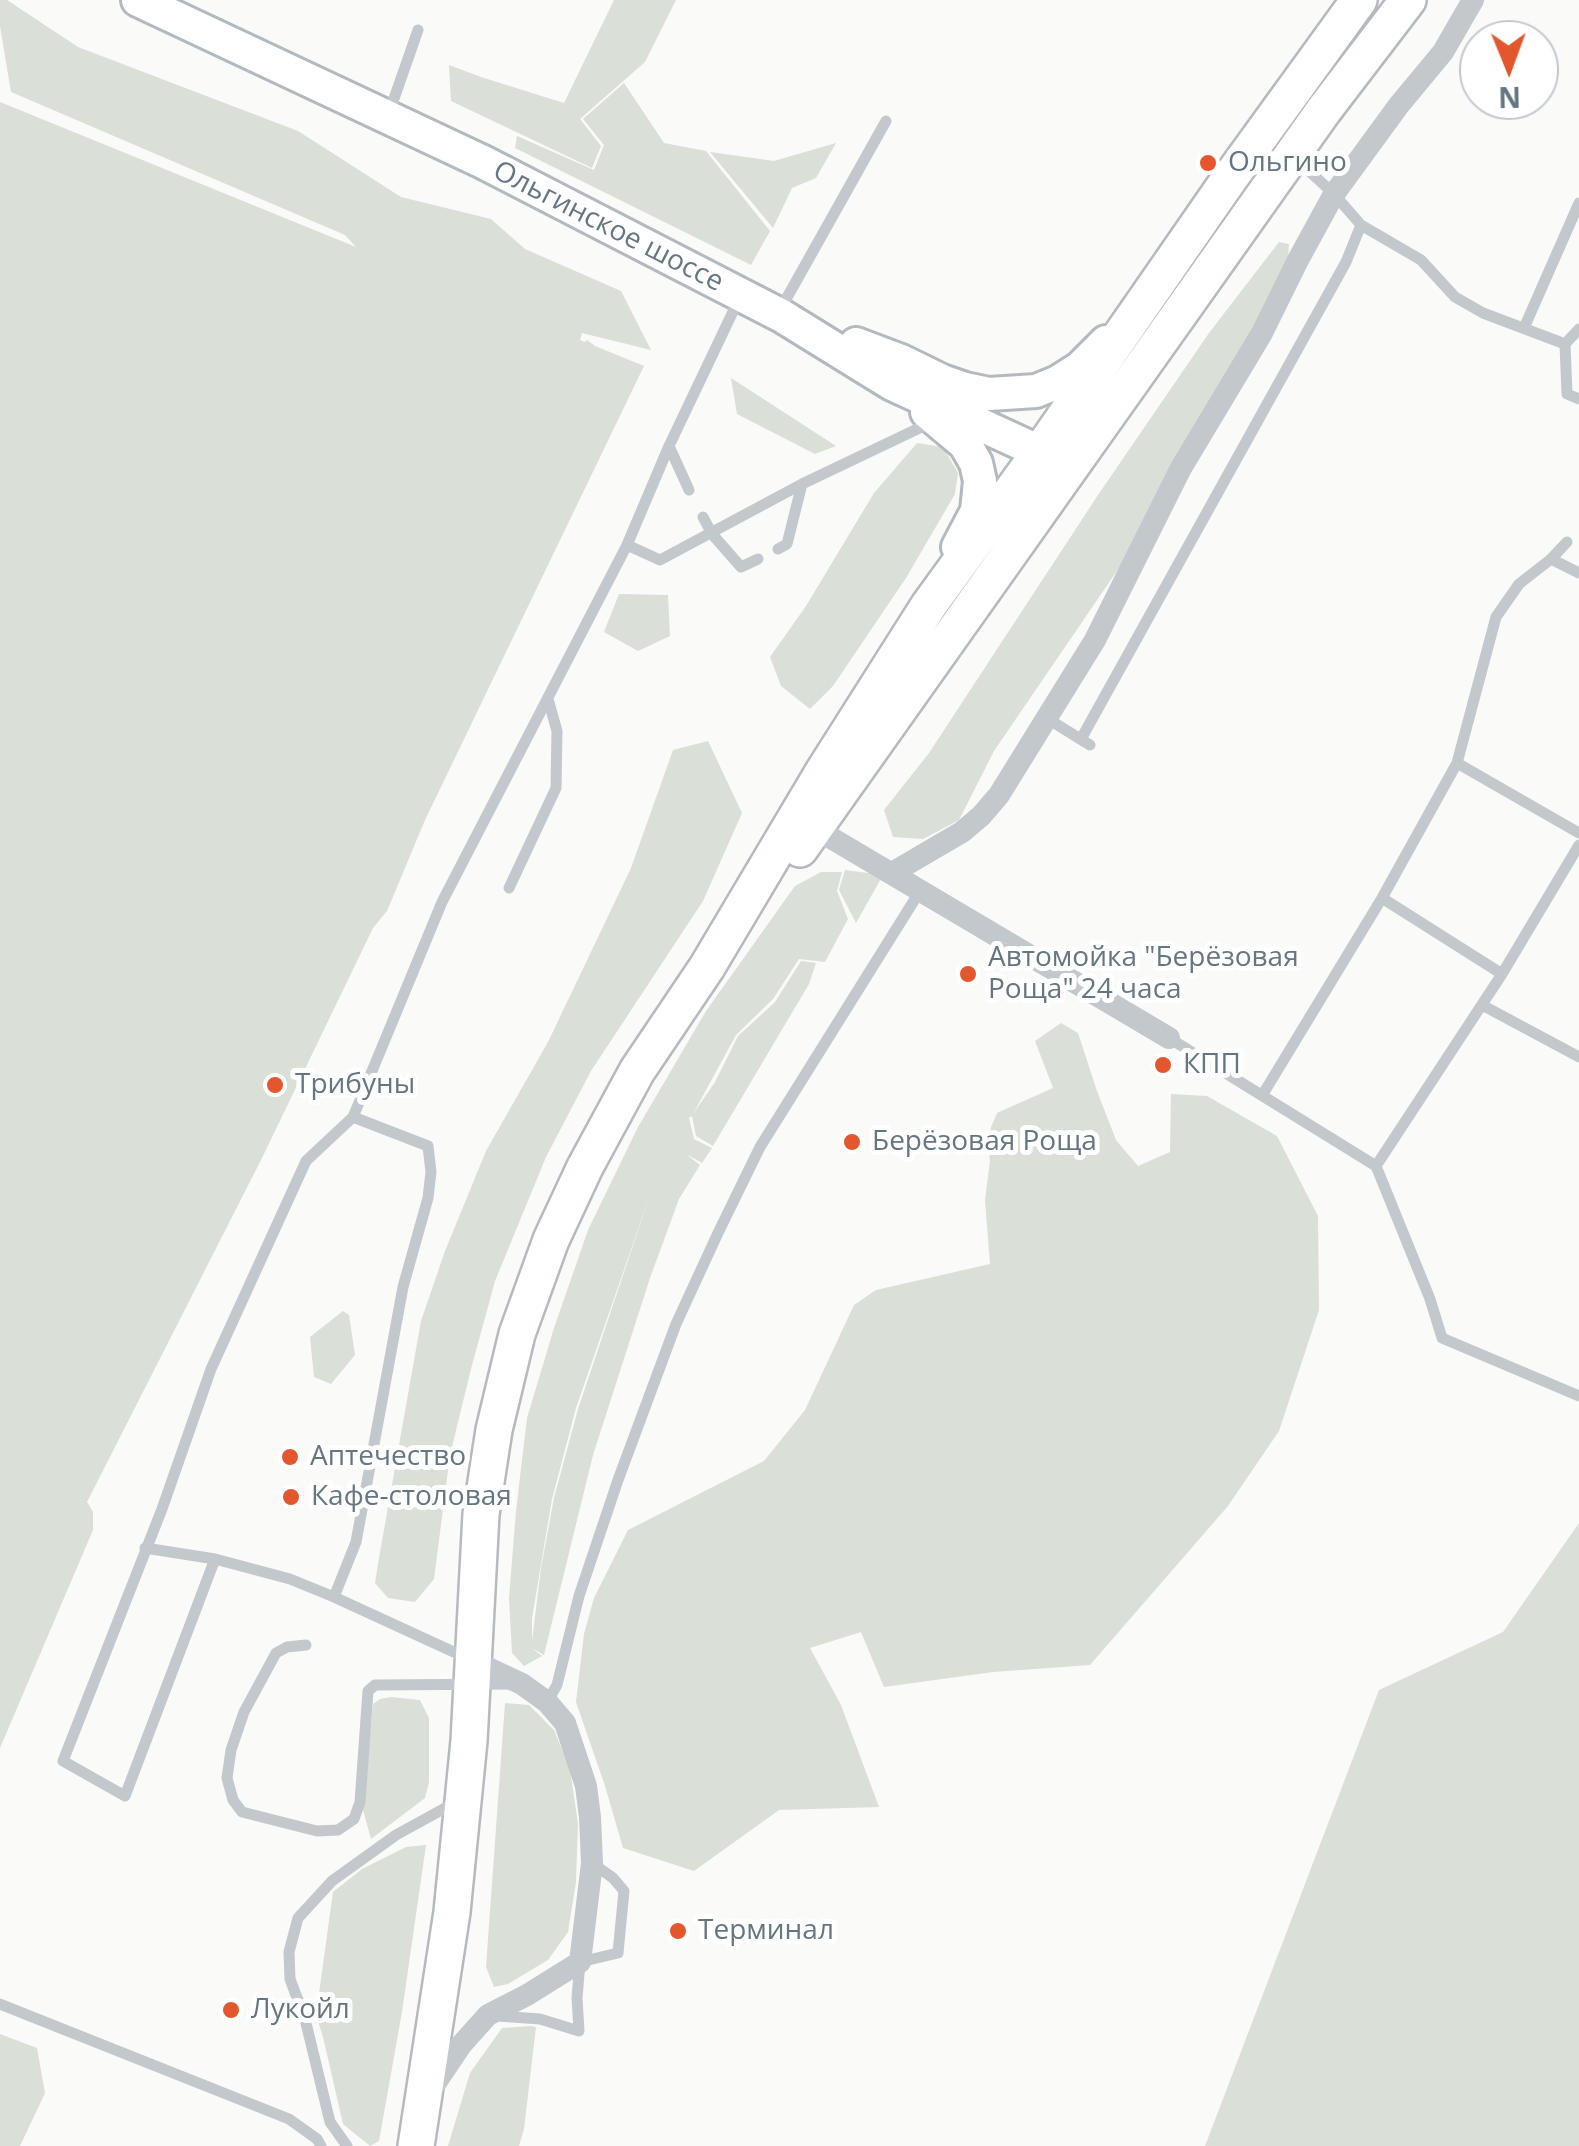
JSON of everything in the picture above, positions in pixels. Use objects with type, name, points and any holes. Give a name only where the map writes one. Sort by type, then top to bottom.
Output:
[{"type":"main road","name":"Ольгинское шоссе","points":[[138,0],[484,162],[780,315],[892,384],[1057,458]]},
{"type":"main road","points":[[707,967],[816,828],[1057,458],[1137,310],[1359,0]]},
{"type":"main road","points":[[929,605],[1057,458],[1293,156],[1408,0]]},
{"type":"main road","points":[[780,315],[954,385],[988,394],[1036,391],[1058,382],[1080,368],[1137,310]]},
{"type":"main road","points":[[416,2146],[452,1912],[464,1798],[481,1514],[494,1430],[517,1334],[551,1240],[637,1071],[707,967],[823,772],[929,605],[976,512],[980,481],[966,444],[892,384]]},
{"type":"street","points":[[892,873],[962,832],[999,795],[1095,640],[1174,482],[1262,332],[1334,194],[1443,52],[1473,0]]},
{"type":"street","points":[[816,828],[1169,1038]]},
{"type":"street","points":[[425,2098],[461,2045],[488,2015],[580,1962],[592,1863],[586,1786],[566,1723],[548,1702],[522,1684],[472,1672]]},
{"type":"lane","points":[[388,117],[418,30]]},
{"type":"lane","points":[[780,315],[886,121]]},
{"type":"lane","points":[[1293,156],[1362,225],[1421,260],[1454,296],[1482,312],[1566,344]]},
{"type":"lane","points":[[1524,328],[1579,203]]},
{"type":"lane","points":[[1048,719],[1086,742],[1346,262],[1362,225]]},
{"type":"lane","points":[[215,1559],[125,1796],[63,1761],[162,1508],[211,1370],[306,1160],[353,1118],[442,902],[627,545],[740,295]]},
{"type":"lane","points":[[1579,328],[1566,344],[1567,394],[1579,399]]},
{"type":"lane","points":[[627,545],[660,560],[802,484],[937,420]]},
{"type":"lane","points":[[669,446],[689,490]]},
{"type":"lane","points":[[778,548],[786,544],[802,484]]},
{"type":"lane","points":[[703,516],[712,534],[741,567],[758,559]]},
{"type":"lane","points":[[1263,1094],[1382,898],[1457,763],[1496,617],[1519,584],[1568,542]]},
{"type":"lane","points":[[1551,559],[1579,573]]},
{"type":"lane","points":[[508,888],[556,788],[557,732],[548,698]]},
{"type":"lane","points":[[1457,763],[1579,833]]},
{"type":"lane","points":[[1376,1166],[1482,1006],[1579,845]]},
{"type":"lane","points":[[548,1702],[556,1685],[578,1596],[676,1324],[760,1147],[920,890]]},
{"type":"lane","points":[[1382,898],[1502,974]]},
{"type":"lane","points":[[1482,1006],[1579,1057]]},
{"type":"lane","points":[[1169,1038],[1376,1166],[1442,1338],[1579,1396]]},
{"type":"lane","points":[[334,1596],[356,1542],[403,1287],[432,1172],[428,1146],[353,1118]]},
{"type":"lane","points":[[145,1548],[215,1559],[290,1579],[334,1596],[472,1672]]},
{"type":"lane","points":[[306,1644],[287,1646],[276,1653],[244,1712],[230,1750],[227,1778],[232,1800],[242,1812],[317,1831],[338,1830],[354,1818],[360,1802],[368,1691],[376,1685],[472,1672]]},
{"type":"lane","points":[[348,2146],[330,2122],[290,1979],[289,1952],[298,1918],[332,1881],[396,1835],[464,1798]]},
{"type":"lane","points":[[488,2015],[540,2019],[579,2030],[580,1962],[618,1953],[624,1891],[592,1863]]},
{"type":"lane","points":[[0,2004],[289,2119],[318,2139],[321,2146]]},
{"type":"shaded area","points":[[0,0],[7,0],[78,47],[298,131],[401,197],[491,219],[525,249],[621,291],[651,350],[582,333],[580,340],[644,366],[425,820],[387,911],[373,928],[262,1158],[87,1502],[93,1512],[93,1530],[0,1748],[0,102],[356,247],[345,235],[11,92],[0,26]]},
{"type":"shaded area","points":[[614,0],[676,0],[645,62],[580,119],[601,146],[592,168],[451,101],[449,65],[564,103]]},
{"type":"shaded area","points":[[624,83],[664,143],[706,151],[770,231],[751,265],[515,148],[517,136],[594,170],[604,145],[583,119]]},
{"type":"shaded area","points":[[836,143],[816,178],[792,188],[773,228],[710,152],[774,161]]},
{"type":"shaded area","points":[[1279,242],[1289,244],[1288,259],[1265,316],[1121,565],[994,751],[959,820],[923,839],[893,837],[884,810],[929,753],[1209,333]]},
{"type":"shaded area","points":[[731,378],[836,446],[815,454],[737,414]]},
{"type":"shaded area","points":[[917,443],[943,447],[958,473],[955,494],[906,578],[833,686],[810,709],[781,686],[770,657],[806,606],[874,493]]},
{"type":"shaded area","points":[[619,594],[668,595],[670,636],[638,651],[604,632]]},
{"type":"shaded area","points":[[708,741],[742,813],[703,901],[591,1071],[546,1157],[495,1281],[471,1369],[450,1455],[434,1579],[415,1602],[388,1598],[375,1583],[379,1558],[421,1321],[445,1251],[486,1151],[548,1042],[631,868],[673,750]]},
{"type":"shaded area","points":[[845,870],[883,875],[856,923],[839,890]]},
{"type":"shaded area","points":[[821,872],[842,872],[837,891],[848,919],[825,962],[799,959],[773,999],[736,1035],[693,1114],[715,1082],[738,1036],[775,1002],[801,961],[816,963],[809,984],[713,1146],[696,1136],[692,1116],[689,1118],[694,1139],[712,1148],[702,1163],[686,1154],[700,1165],[679,1199],[593,1455],[544,1655],[532,1648],[542,1656],[524,1666],[512,1653],[509,1598],[527,1418],[588,1230],[638,1127],[706,1011],[795,886]],"holes":[[[651,1192],[578,1409],[554,1498],[532,1641],[532,1618],[552,1499],[576,1408]]]},
{"type":"shaded area","points":[[1061,1023],[1078,1033],[1116,1140],[1138,1166],[1170,1152],[1171,1094],[1207,1096],[1277,1136],[1318,1216],[1319,1310],[1279,1431],[1228,1506],[1090,1665],[993,1672],[884,1687],[861,1632],[810,1648],[841,1705],[879,1807],[779,1810],[694,1871],[623,1848],[576,1702],[584,1634],[594,1598],[628,1530],[764,1461],[805,1410],[854,1305],[876,1290],[990,1264],[985,1200],[990,1161],[987,1137],[997,1113],[1053,1088],[1035,1041]]},
{"type":"shaded area","points":[[343,1311],[349,1315],[355,1355],[331,1384],[314,1377],[310,1337]]},
{"type":"shaded area","points":[[1579,1523],[1579,2146],[1205,2146],[1379,1690],[1503,1632]]},
{"type":"shaded area","points":[[391,1697],[420,1700],[429,1718],[429,1782],[425,1798],[371,1839],[363,1810],[373,1704]]},
{"type":"shaded area","points":[[505,1703],[529,1705],[554,1730],[570,1769],[578,1824],[576,1882],[568,1932],[548,1960],[508,1984],[494,1987],[486,1967]]},
{"type":"shaded area","points":[[426,1845],[379,2141],[370,2146],[343,2124],[316,2015],[333,1892],[362,1869],[406,1847]]},
{"type":"shaded area","points":[[536,2027],[519,2146],[448,2146],[470,2073],[502,2028]]},
{"type":"shaded area","points":[[0,2034],[37,2048],[45,2093],[20,2146],[0,2146]]},
{"type":"place","name":"Ольгино","points":[[1208,163]]},
{"type":"place","name":"Автомойка \"Берёзовая Роща\" 24 часа","points":[[968,974]]},
{"type":"place","name":"КПП","points":[[1163,1065]]},
{"type":"place","name":"Трибуны","points":[[275,1085]]},
{"type":"place","name":"Берёзовая Роща","points":[[852,1142]]},
{"type":"place","name":"Аптечество","points":[[290,1457]]},
{"type":"place","name":"Кафе-столовая","points":[[291,1497]]},
{"type":"place","name":"Терминал","points":[[678,1931]]},
{"type":"place","name":"Лукойл","points":[[231,2010]]}]
